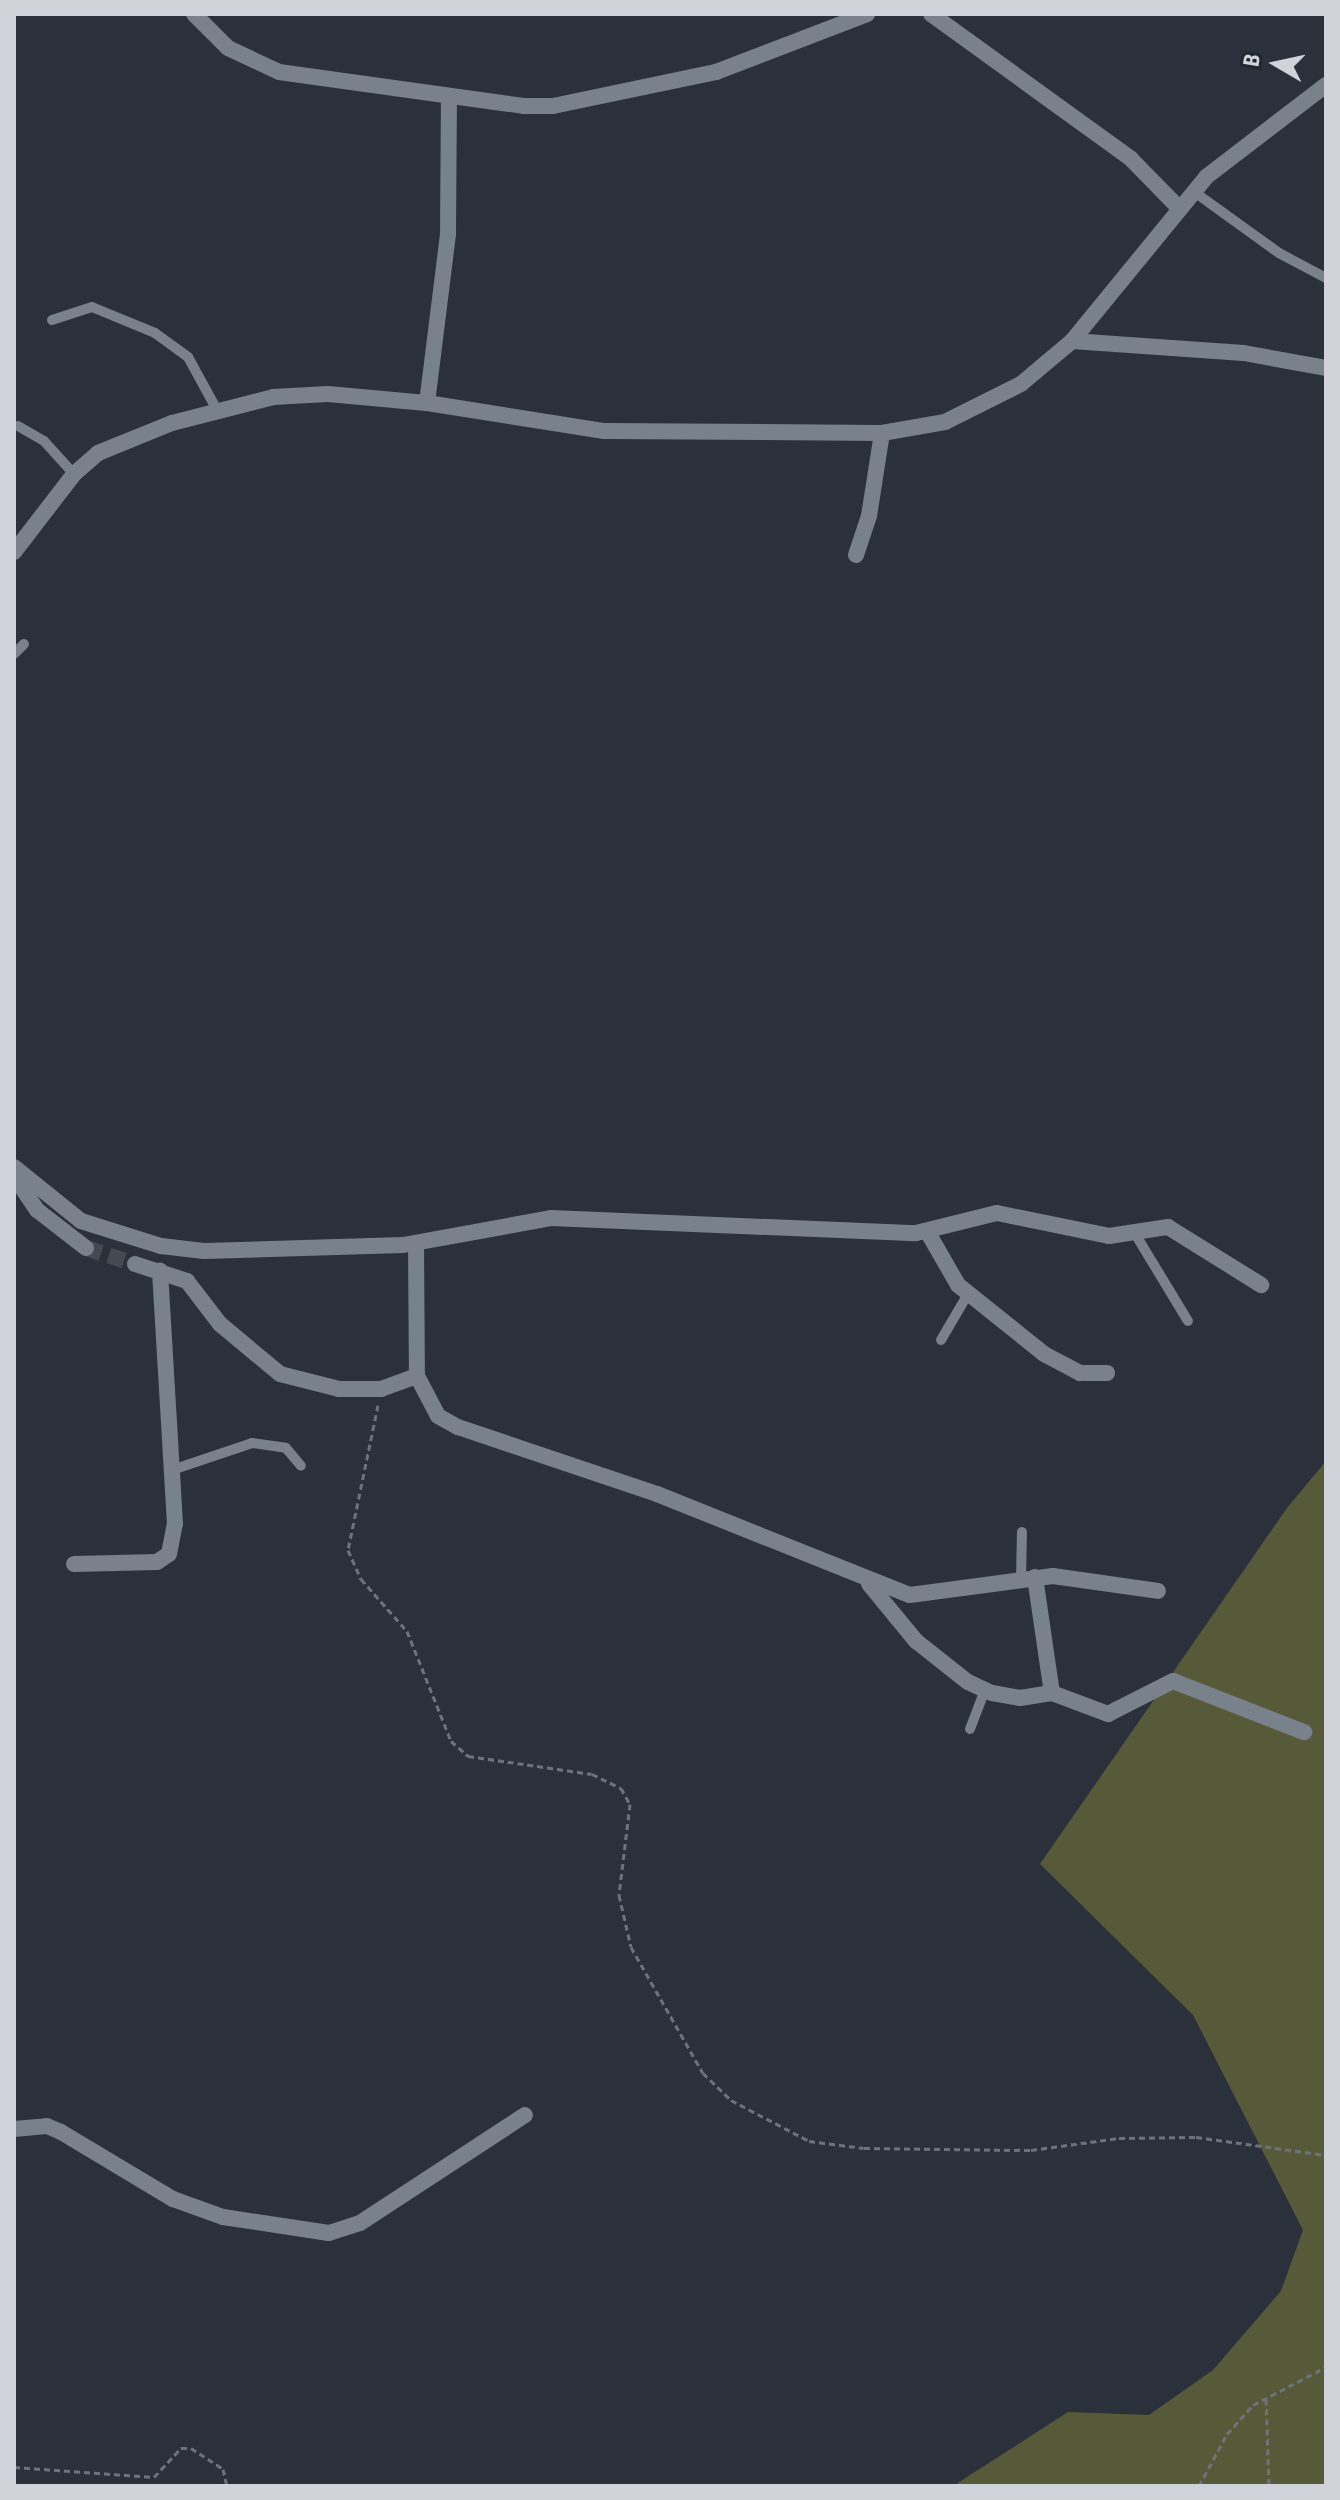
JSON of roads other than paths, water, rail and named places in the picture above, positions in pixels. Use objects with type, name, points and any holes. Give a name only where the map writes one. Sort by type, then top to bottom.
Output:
[{"type":"street","points":[[194,14],[228,48],[279,72],[449,99],[553,106],[716,72],[867,14]]},
{"type":"street","points":[[931,14],[1095,130],[1178,207]]},
{"type":"street","points":[[14,552],[74,474],[98,453],[131,436],[273,397],[328,394],[427,403],[603,431],[882,433],[945,422],[1021,384],[1072,341],[1193,191],[1251,138],[1326,85]]},
{"type":"street","points":[[427,403],[448,234],[449,99]]},
{"type":"street","points":[[1072,341],[1244,353],[1326,368]]},
{"type":"street","points":[[856,555],[869,516],[882,433]]},
{"type":"street","points":[[14,1167],[81,1221],[161,1246],[251,1251],[416,1243],[551,1218],[927,1231],[997,1213],[1089,1234],[1134,1232],[1156,1227],[1178,1231],[1261,1285]]},
{"type":"street","points":[[14,1176],[37,1210],[86,1248]]},
{"type":"street","points":[[927,1231],[943,1265],[968,1294],[1065,1368],[1107,1373]]},
{"type":"street","points":[[416,1243],[417,1376],[438,1416],[458,1427],[657,1494],[867,1582],[910,1595],[936,1596],[1028,1578],[1107,1580],[1158,1591]]},
{"type":"street","points":[[135,1264],[187,1281],[220,1324],[280,1374],[339,1389],[381,1389],[417,1376]]},
{"type":"street","points":[[74,1564],[157,1562],[169,1554],[175,1524],[160,1270]]},
{"type":"street","points":[[1028,1578],[1052,1693]]},
{"type":"street","points":[[867,1582],[916,1641],[985,1690],[1020,1698],[1052,1693],[1108,1714],[1173,1681],[1304,1732]]},
{"type":"street","points":[[14,2129],[47,2126],[173,2199],[223,2217],[329,2233],[360,2223],[525,2115]]},
{"type":"lane","points":[[1193,191],[1269,247],[1326,278]]},
{"type":"lane","points":[[52,320],[92,307],[155,333],[188,357],[217,410]]},
{"type":"lane","points":[[18,426],[50,446],[74,474]]},
{"type":"lane","points":[[14,654],[24,644]]},
{"type":"lane","points":[[1134,1232],[1188,1321]]},
{"type":"lane","points":[[941,1340],[968,1294]]},
{"type":"lane","points":[[172,1470],[252,1443],[286,1448],[301,1466]]},
{"type":"lane","points":[[1022,1532],[1028,1578]]},
{"type":"lane","points":[[970,1729],[985,1690]]},
{"type":"tunnel","points":[[86,1248],[135,1264]]}]
